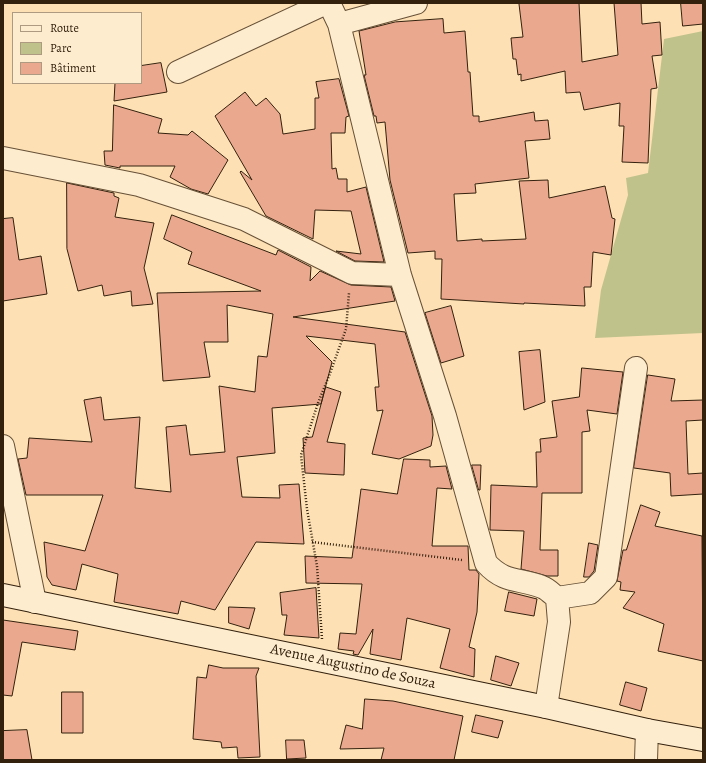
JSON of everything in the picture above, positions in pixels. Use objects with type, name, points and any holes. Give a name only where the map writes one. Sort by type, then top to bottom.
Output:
[{"type":"street","points":[[178,72],[328,3],[339,24],[400,275],[445,416],[486,563],[494,572],[507,578],[543,587],[557,598],[590,593],[606,577],[636,368]]},
{"type":"street","points":[[339,24],[416,3]]},
{"type":"street","points":[[3,158],[139,185],[244,219],[352,273],[400,275]]},
{"type":"street","points":[[3,446],[35,602]]},
{"type":"street","name":"Avenue Augustino de Souza","points":[[3,595],[546,707],[647,730],[703,740]]},
{"type":"street","points":[[546,707],[558,622],[557,598]]},
{"type":"street","points":[[646,760],[647,730]]},
{"type":"path","points":[[324,661],[316,566],[301,456],[318,403],[346,329],[352,273]]},
{"type":"path","points":[[312,542],[486,563]]},
{"type":"green space","points":[[703,31],[703,333],[595,338],[601,290],[628,195],[626,178],[648,173],[664,39]]},
{"type":"building","points":[[579,3],[582,62],[618,55],[614,3],[641,3],[642,24],[660,22],[662,55],[652,56],[657,88],[651,89],[648,163],[622,162],[624,126],[619,126],[620,103],[584,110],[580,92],[566,93],[565,71],[521,81],[521,74],[518,75],[516,59],[513,59],[511,38],[523,37],[519,4]]},
{"type":"building","points":[[681,3],[703,3],[703,24],[683,26]]},
{"type":"building","points":[[443,19],[444,33],[465,31],[473,116],[479,116],[479,122],[534,112],[535,121],[548,120],[550,139],[525,141],[529,178],[475,184],[476,193],[454,194],[457,241],[482,239],[482,241],[526,239],[519,181],[548,180],[549,198],[605,186],[612,218],[615,219],[611,255],[593,252],[591,287],[584,287],[585,306],[441,299],[442,259],[435,259],[435,251],[408,253],[390,180],[385,122],[377,123],[376,116],[374,116],[364,75],[366,75],[359,31],[395,22]]},
{"type":"building","points":[[161,63],[167,92],[114,101],[115,84],[142,84],[142,66]]},
{"type":"building","points":[[339,79],[349,116],[346,117],[345,133],[331,133],[332,169],[336,168],[338,179],[347,179],[347,192],[366,187],[384,262],[355,261],[336,251],[361,254],[351,211],[315,210],[313,239],[266,216],[240,172],[241,171],[252,180],[215,116],[245,92],[256,106],[266,98],[280,114],[283,134],[315,129],[315,98],[319,98],[316,82]]},
{"type":"building","points":[[114,105],[162,119],[158,133],[188,135],[192,131],[228,160],[208,194],[191,189],[170,177],[175,166],[120,166],[120,168],[105,165],[104,151],[112,151]]},
{"type":"building","points":[[67,183],[114,193],[114,196],[119,198],[115,217],[154,223],[144,268],[153,304],[132,306],[131,291],[104,296],[102,285],[78,291],[67,249]]},
{"type":"building","points":[[172,215],[276,255],[278,250],[311,267],[310,281],[320,271],[351,285],[391,287],[395,301],[293,317],[405,332],[432,416],[433,435],[431,446],[399,459],[372,454],[383,410],[377,411],[375,387],[379,387],[375,344],[306,336],[332,362],[321,404],[272,408],[275,453],[237,457],[242,497],[280,498],[279,485],[299,484],[304,544],[256,542],[215,610],[181,601],[178,614],[114,602],[118,574],[82,564],[76,590],[52,585],[47,577],[44,542],[85,551],[103,495],[26,495],[18,459],[27,458],[29,438],[92,442],[84,400],[101,397],[104,420],[140,417],[135,488],[171,492],[166,427],[186,425],[190,455],[225,452],[219,386],[255,392],[258,356],[267,357],[273,314],[227,305],[228,342],[204,342],[210,377],[163,381],[157,293],[261,291],[188,264],[192,252],[164,239]]},
{"type":"building","points":[[13,218],[19,260],[41,256],[47,294],[3,301],[3,219]]},
{"type":"building","points":[[451,306],[464,356],[441,363],[425,313]]},
{"type":"building","points":[[540,350],[545,402],[524,410],[519,352]]},
{"type":"building","points":[[582,368],[623,372],[617,414],[587,410],[590,431],[582,432],[582,493],[542,493],[540,550],[558,550],[558,576],[547,576],[521,569],[524,531],[490,530],[491,485],[537,487],[536,452],[541,452],[540,439],[557,437],[552,401],[579,397]]},
{"type":"building","points":[[648,375],[675,379],[671,401],[703,400],[703,420],[686,421],[688,474],[703,473],[703,494],[671,496],[670,473],[634,468]]},
{"type":"building","points":[[326,387],[341,392],[327,442],[345,444],[344,475],[305,473],[303,438],[312,437]]},
{"type":"building","points":[[404,459],[430,460],[430,467],[446,466],[452,489],[437,488],[432,546],[468,546],[469,570],[476,570],[479,574],[477,612],[469,647],[475,649],[474,677],[440,668],[450,629],[407,618],[401,660],[370,654],[373,629],[358,655],[353,654],[354,651],[338,649],[340,633],[356,634],[362,584],[306,583],[305,556],[352,558],[361,489],[397,494]]},
{"type":"building","points":[[472,465],[481,465],[480,490],[479,490]]},
{"type":"building","points":[[641,505],[660,512],[655,526],[702,536],[703,661],[658,651],[664,624],[623,608],[635,592],[620,590],[621,582],[617,581],[623,550],[626,550]]},
{"type":"building","points":[[589,543],[598,545],[594,571],[589,577],[584,577]]},
{"type":"building","points":[[316,588],[319,638],[284,635],[287,615],[282,615],[280,593]]},
{"type":"building","points":[[509,592],[537,599],[534,616],[505,611]]},
{"type":"building","points":[[229,607],[255,608],[249,629],[229,623]]},
{"type":"building","points":[[3,620],[78,631],[75,650],[22,642],[12,696],[3,695]]},
{"type":"building","points":[[496,656],[519,663],[511,686],[491,680]]},
{"type":"building","points":[[209,665],[223,668],[259,668],[256,676],[260,757],[238,758],[237,747],[222,748],[221,742],[193,739],[197,677],[206,678]]},
{"type":"building","points":[[626,682],[647,688],[641,711],[620,705]]},
{"type":"building","points":[[62,692],[83,692],[83,733],[62,733]]},
{"type":"building","points":[[365,699],[393,701],[463,716],[454,760],[381,760],[384,748],[340,749],[346,725],[362,729]]},
{"type":"building","points":[[476,715],[503,721],[498,738],[472,732]]},
{"type":"building","points":[[27,730],[32,760],[3,760],[3,731]]},
{"type":"building","points":[[286,740],[304,740],[306,758],[287,759]]}]
